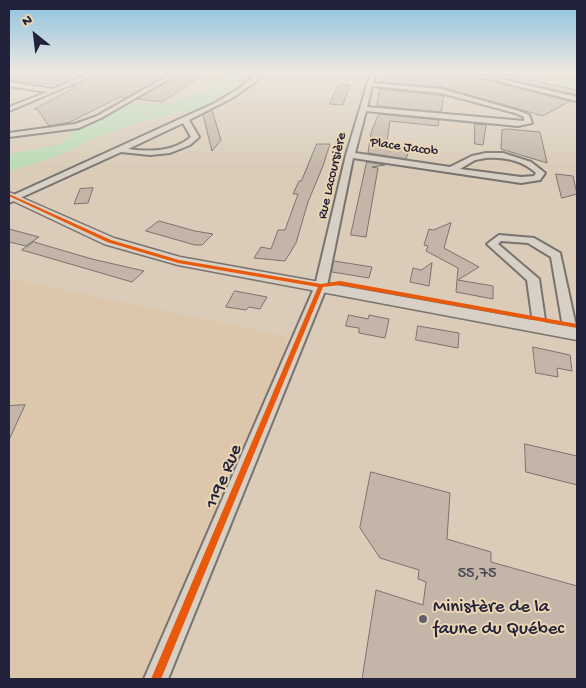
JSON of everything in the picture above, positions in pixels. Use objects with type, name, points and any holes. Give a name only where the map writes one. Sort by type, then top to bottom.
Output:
[{"type":"street","points":[[9,109],[22,104]]},
{"type":"street","points":[[9,114],[32,104]]},
{"type":"street","points":[[9,135],[76,126],[99,117],[122,104]]},
{"type":"street","points":[[10,198],[120,150],[214,104]]},
{"type":"street","name":"Rue Lacoursière","points":[[321,286],[350,155],[365,104]]},
{"type":"street","points":[[364,109],[518,124],[528,123],[527,116],[488,104]]},
{"type":"street","points":[[120,150],[162,153],[188,145],[195,137],[185,119]]},
{"type":"street","name":"Place Jacob","points":[[350,155],[521,180],[537,178],[541,173],[534,165],[498,155],[477,157],[453,169]]},
{"type":"street","points":[[10,198],[109,242],[178,261],[321,286],[539,327],[574,333],[556,255],[530,240],[499,238],[492,244],[533,279],[539,327]]},
{"type":"street","name":"119e Rue","points":[[156,679],[321,286]]},
{"type":"shaded area","points":[[9,278],[285,336],[291,357],[147,679],[9,679]]},
{"type":"green space","points":[[122,104],[214,104],[209,107],[139,122],[92,139],[64,153],[9,172],[9,154],[61,144],[76,126],[99,117]]},
{"type":"building","points":[[43,104],[106,104],[70,122],[49,126],[38,110],[34,109]]},
{"type":"building","points":[[377,104],[442,104],[441,112],[377,106]]},
{"type":"building","points":[[502,104],[564,104],[543,116]]},
{"type":"building","points":[[212,110],[221,140],[212,151],[203,115]]},
{"type":"building","points":[[379,114],[439,120],[438,126],[390,121],[386,147],[409,150],[406,159],[368,153],[371,133]]},
{"type":"building","points":[[475,124],[486,125],[483,145],[475,144]]},
{"type":"building","points":[[502,130],[540,132],[547,163],[501,149]]},
{"type":"building","points":[[317,144],[330,144],[308,202],[296,243],[285,261],[254,258],[261,247],[271,249],[278,230],[285,230],[298,194],[293,194],[299,181],[301,181]]},
{"type":"building","points":[[367,162],[385,165],[372,167],[378,168],[366,237],[351,235]]},
{"type":"building","points":[[556,174],[573,176],[577,194],[562,198]]},
{"type":"building","points":[[93,188],[88,203],[74,204],[80,189]]},
{"type":"building","points":[[159,221],[213,234],[202,245],[195,245],[146,231]]},
{"type":"building","points":[[451,223],[444,248],[479,267],[458,280],[493,286],[493,299],[456,292],[458,268],[426,251],[428,246],[424,245],[429,229],[433,230]]},
{"type":"building","points":[[9,229],[39,237],[26,246],[9,242]]},
{"type":"building","points":[[34,242],[92,259],[144,271],[132,282],[22,250]]},
{"type":"building","points":[[334,261],[372,267],[369,278],[332,272]]},
{"type":"building","points":[[432,263],[429,286],[410,282],[413,268],[421,270]]},
{"type":"building","points":[[235,291],[267,297],[260,309],[249,307],[246,310],[226,307]]},
{"type":"building","points":[[349,315],[368,319],[369,315],[389,319],[385,338],[359,333],[359,328],[346,326]]},
{"type":"building","points":[[418,326],[459,333],[458,348],[416,340]]},
{"type":"building","points":[[533,347],[570,355],[572,371],[557,368],[558,377],[536,373]]},
{"type":"building","points":[[25,405],[9,440],[9,406]]},
{"type":"building","points":[[525,444],[577,456],[577,485],[526,472]]},
{"type":"building","points":[[371,472],[450,493],[447,539],[491,552],[491,562],[577,586],[577,679],[362,679],[376,590],[423,605],[426,582],[418,579],[419,570],[380,558],[360,528]]},
{"type":"cycle path","points":[[9,195],[109,241],[178,261],[321,286],[340,283],[577,326]]},
{"type":"cycle path","points":[[156,679],[321,286]]},
{"type":"place","name":"Ministère de la faune du Québec","points":[[423,619]]}]
